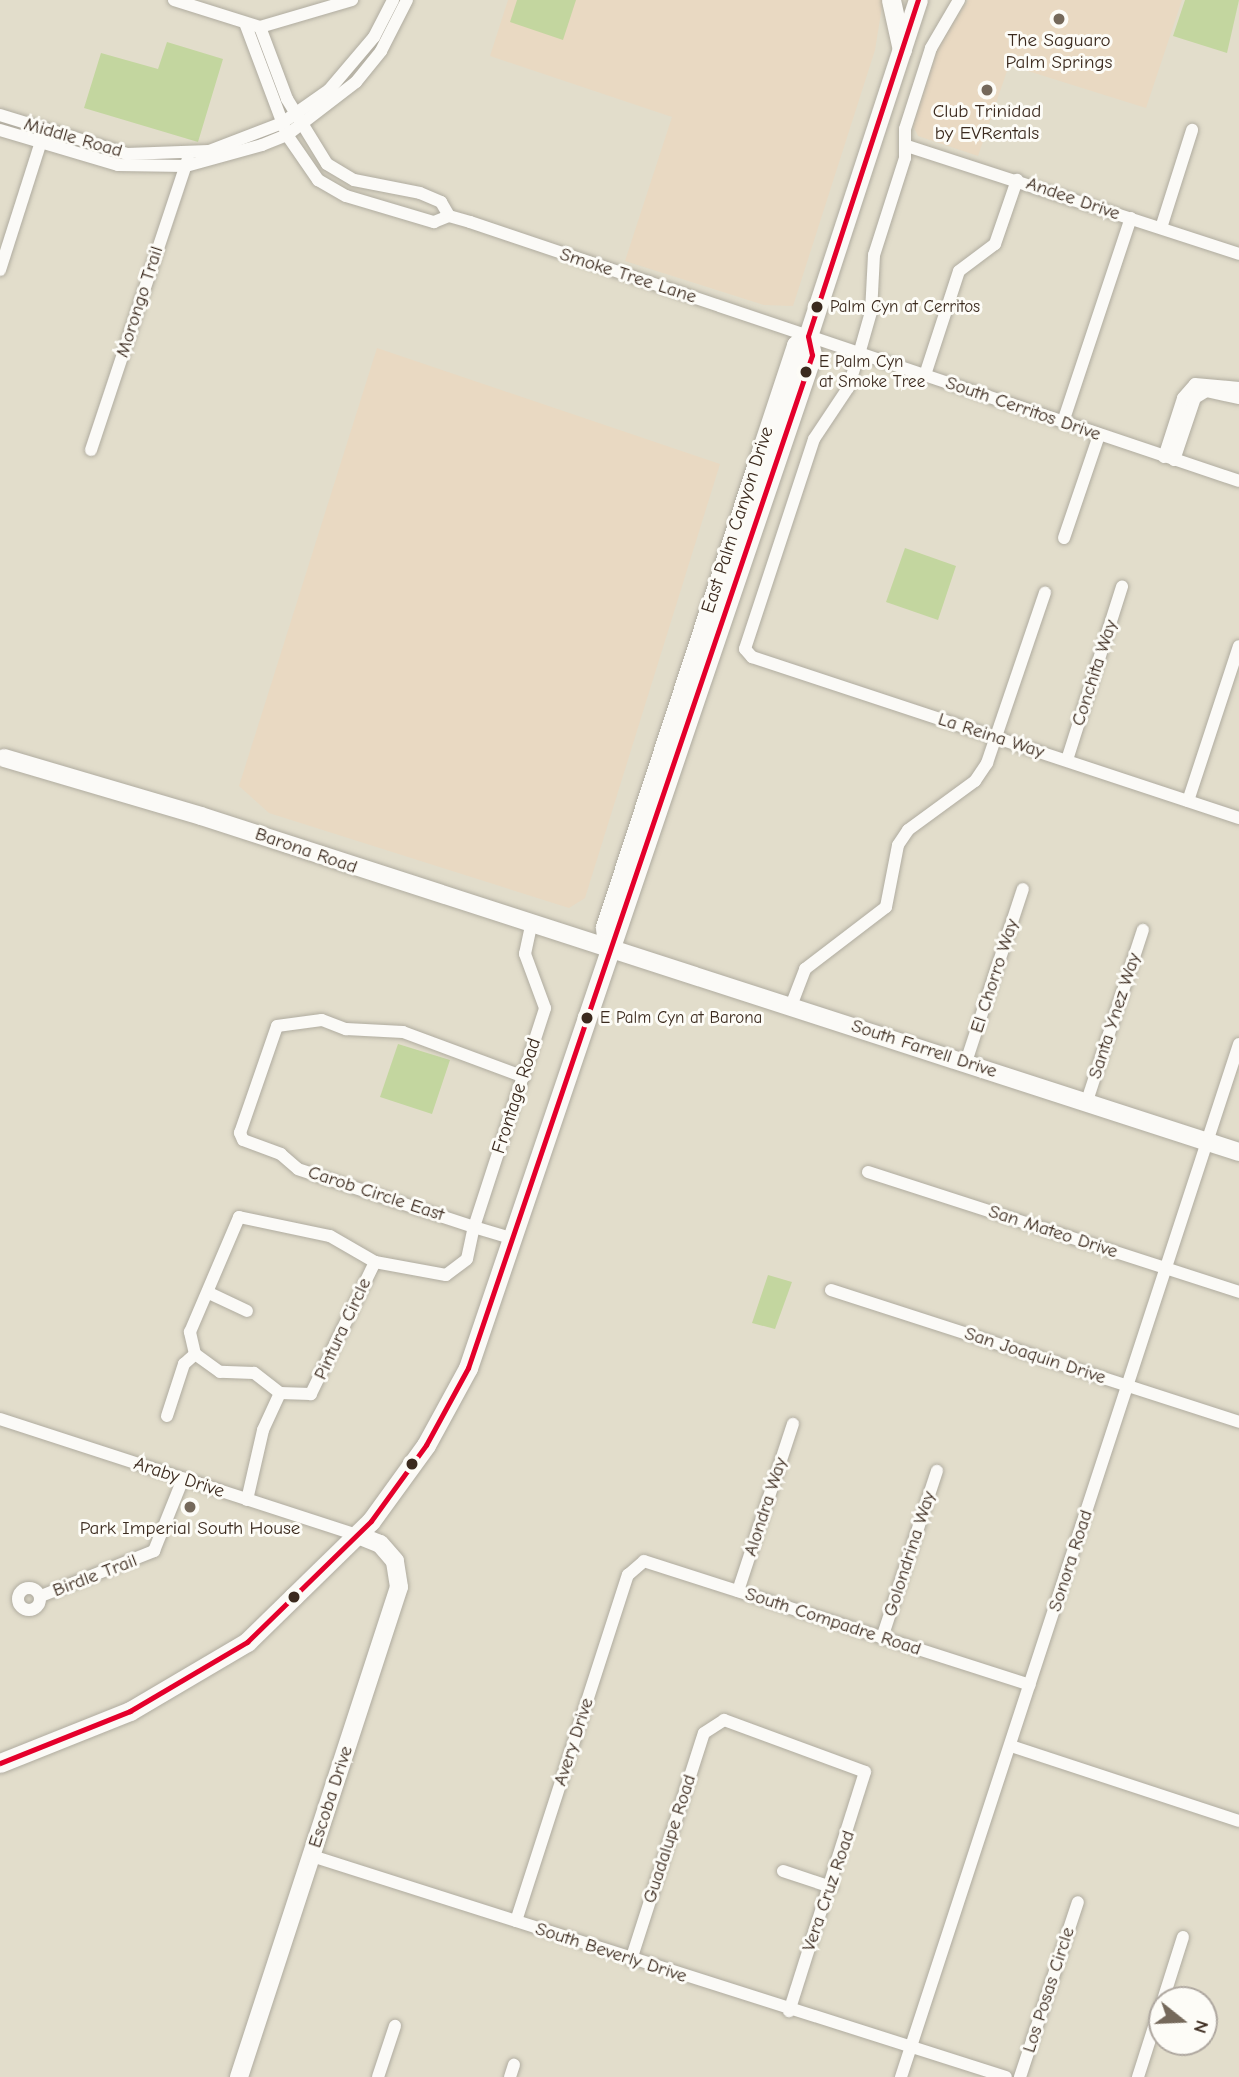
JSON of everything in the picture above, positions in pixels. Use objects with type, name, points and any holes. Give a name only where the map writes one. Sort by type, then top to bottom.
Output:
[{"type":"main road","points":[[891,0],[902,50]]},
{"type":"main road","name":"East Palm Canyon Drive","points":[[0,1763],[192,1678],[288,1607],[358,1535],[426,1445],[468,1368],[514,1239],[607,949],[605,927],[748,490],[796,345],[808,336],[918,0]]},
{"type":"street","points":[[174,0],[260,27],[352,0]]},
{"type":"street","points":[[298,121],[361,55],[393,0]]},
{"type":"street","points":[[298,121],[356,82],[393,33],[407,0]]},
{"type":"street","points":[[859,354],[871,312],[874,255],[907,146],[905,129],[931,48],[959,0]]},
{"type":"street","name":"Smoke Tree Lane","points":[[245,23],[285,129],[318,180],[384,208],[434,222],[449,216],[808,336]]},
{"type":"street","name":"Smoke Tree Lane","points":[[260,27],[298,121],[339,173],[441,202],[449,216]]},
{"type":"street","name":"Middle Road","points":[[0,115],[42,136]]},
{"type":"street","name":"Middle Road","points":[[0,130],[127,154],[187,160],[285,129],[298,121]]},
{"type":"street","points":[[1161,228],[1192,130]]},
{"type":"street","points":[[0,271],[42,136]]},
{"type":"street","name":"Andee Drive","points":[[907,146],[1239,254]]},
{"type":"street","name":"Morongo Trail","points":[[91,450],[187,160]]},
{"type":"street","points":[[925,376],[959,271],[995,244],[1017,180]]},
{"type":"street","points":[[384,208],[390,188]]},
{"type":"street","points":[[1063,422],[1131,218]]},
{"type":"street","name":"South Cerritos Drive","points":[[808,336],[1239,481]]},
{"type":"street","name":"La Reina Way","points":[[859,354],[848,388],[814,439],[745,649],[752,657],[1239,818]]},
{"type":"street","points":[[1169,458],[1183,398],[1195,384],[1239,388]]},
{"type":"street","points":[[1169,458],[1195,398],[1206,391],[1239,398]]},
{"type":"street","points":[[1064,538],[1099,435]]},
{"type":"street","name":"Conchita Way","points":[[1067,760],[1122,587]]},
{"type":"street","points":[[791,1006],[805,969],[886,907],[898,845],[908,830],[975,781],[996,738],[1045,593]]},
{"type":"street","points":[[1188,801],[1239,646]]},
{"type":"street","name":"Barona Road","points":[[1,761],[607,949]]},
{"type":"street","name":"El Chorro Way","points":[[966,1062],[1023,889]]},
{"type":"street","name":"Frontage Road","points":[[474,1227],[545,1008],[525,954],[531,925]]},
{"type":"street","name":"Santa Ynez Way","points":[[1087,1101],[1143,930]]},
{"type":"street","name":"South Farrell Drive","points":[[607,949],[966,1062],[1239,1152]]},
{"type":"street","name":"Carob Circle East","points":[[474,1227],[298,1169],[281,1154],[243,1140],[240,1133],[272,1034],[284,1022],[323,1020],[357,1031],[403,1032],[524,1077]]},
{"type":"street","name":"Sonora Road","points":[[901,2077],[1239,1044]]},
{"type":"street","name":"San Mateo Drive","points":[[868,1172],[1239,1292]]},
{"type":"street","name":"Pintura Circle","points":[[195,1354],[190,1332],[209,1293],[239,1217],[330,1236],[375,1262],[446,1275],[467,1259],[474,1227]]},
{"type":"street","points":[[474,1227],[514,1239]]},
{"type":"street","name":"Pintura Circle","points":[[280,1393],[311,1394],[375,1262]]},
{"type":"street","name":"San Joaquin Drive","points":[[831,1290],[1239,1422]]},
{"type":"street","points":[[209,1293],[247,1311]]},
{"type":"street","points":[[167,1416],[184,1364],[195,1354],[220,1372],[254,1373],[280,1393],[263,1430],[263,1453],[247,1500]]},
{"type":"street","name":"Araby Drive","points":[[0,1419],[358,1535]]},
{"type":"street","name":"Alondra Way","points":[[738,1591],[793,1424]]},
{"type":"street","name":"Golondrina Way","points":[[882,1638],[937,1471]]},
{"type":"street","name":"Birdle Trail","points":[[41,1597],[154,1551],[183,1479]]},
{"type":"street","name":"Escoba Drive","points":[[239,2077],[399,1587],[388,1553],[358,1535]]},
{"type":"street","name":"South Compadre Road","points":[[636,1565],[657,1564],[1030,1685]]},
{"type":"street","name":"Avery Drive","points":[[516,1921],[628,1575],[636,1565]]},
{"type":"street","name":"Vera Cruz Road","points":[[714,1721],[865,1772],[831,1887],[789,2011]]},
{"type":"street","name":"Guadalupe Road","points":[[631,1960],[704,1733],[714,1721]]},
{"type":"street","points":[[1011,1746],[1239,1821]]},
{"type":"street","name":"South Beverly Drive","points":[[312,1856],[789,2011],[1006,2077]]},
{"type":"street","points":[[783,1871],[831,1887]]},
{"type":"street","name":"Los Posas Circle","points":[[1020,2077],[1078,1902]]},
{"type":"street","points":[[1167,1986],[1183,1937]]},
{"type":"street","points":[[378,2077],[395,2026]]},
{"type":"street","points":[[1138,2077],[1148,2045]]},
{"type":"shaded area","points":[[508,0],[883,0],[875,50],[793,306],[764,305],[625,261],[672,117],[490,56]]},
{"type":"shaded area","points":[[968,0],[1182,0],[1146,108],[1009,65],[978,156],[918,136],[913,126],[938,48]]},
{"type":"shaded area","points":[[377,348],[720,464],[585,898],[569,908],[269,813],[239,786]]},
{"type":"green space","points":[[517,0],[576,0],[563,40],[510,22]]},
{"type":"green space","points":[[1185,0],[1239,0],[1227,53],[1173,36]]},
{"type":"green space","points":[[167,42],[223,59],[198,142],[84,108],[101,53],[158,69]]},
{"type":"green space","points":[[905,548],[956,566],[938,620],[886,602]]},
{"type":"green space","points":[[398,1044],[450,1060],[432,1114],[380,1097]]},
{"type":"green space","points":[[768,1275],[792,1282],[775,1329],[752,1323]]},
{"type":"transit line","points":[[0,1763],[130,1711],[247,1642],[371,1521],[426,1445],[468,1368],[812,355],[808,336],[918,0]]},
{"type":"place","name":"The Saguaro Palm Springs","points":[[1059,19]]},
{"type":"place","name":"Club Trinidad by EVRentals","points":[[987,90]]},
{"type":"place","name":"Palm Cyn at Cerritos","points":[[817,307]]},
{"type":"place","name":"E Palm Cyn at Smoke Tree","points":[[806,372]]},
{"type":"place","name":"E Palm Cyn at Barona","points":[[587,1018]]},
{"type":"place","name":"Park Imperial South House","points":[[190,1507]]}]
